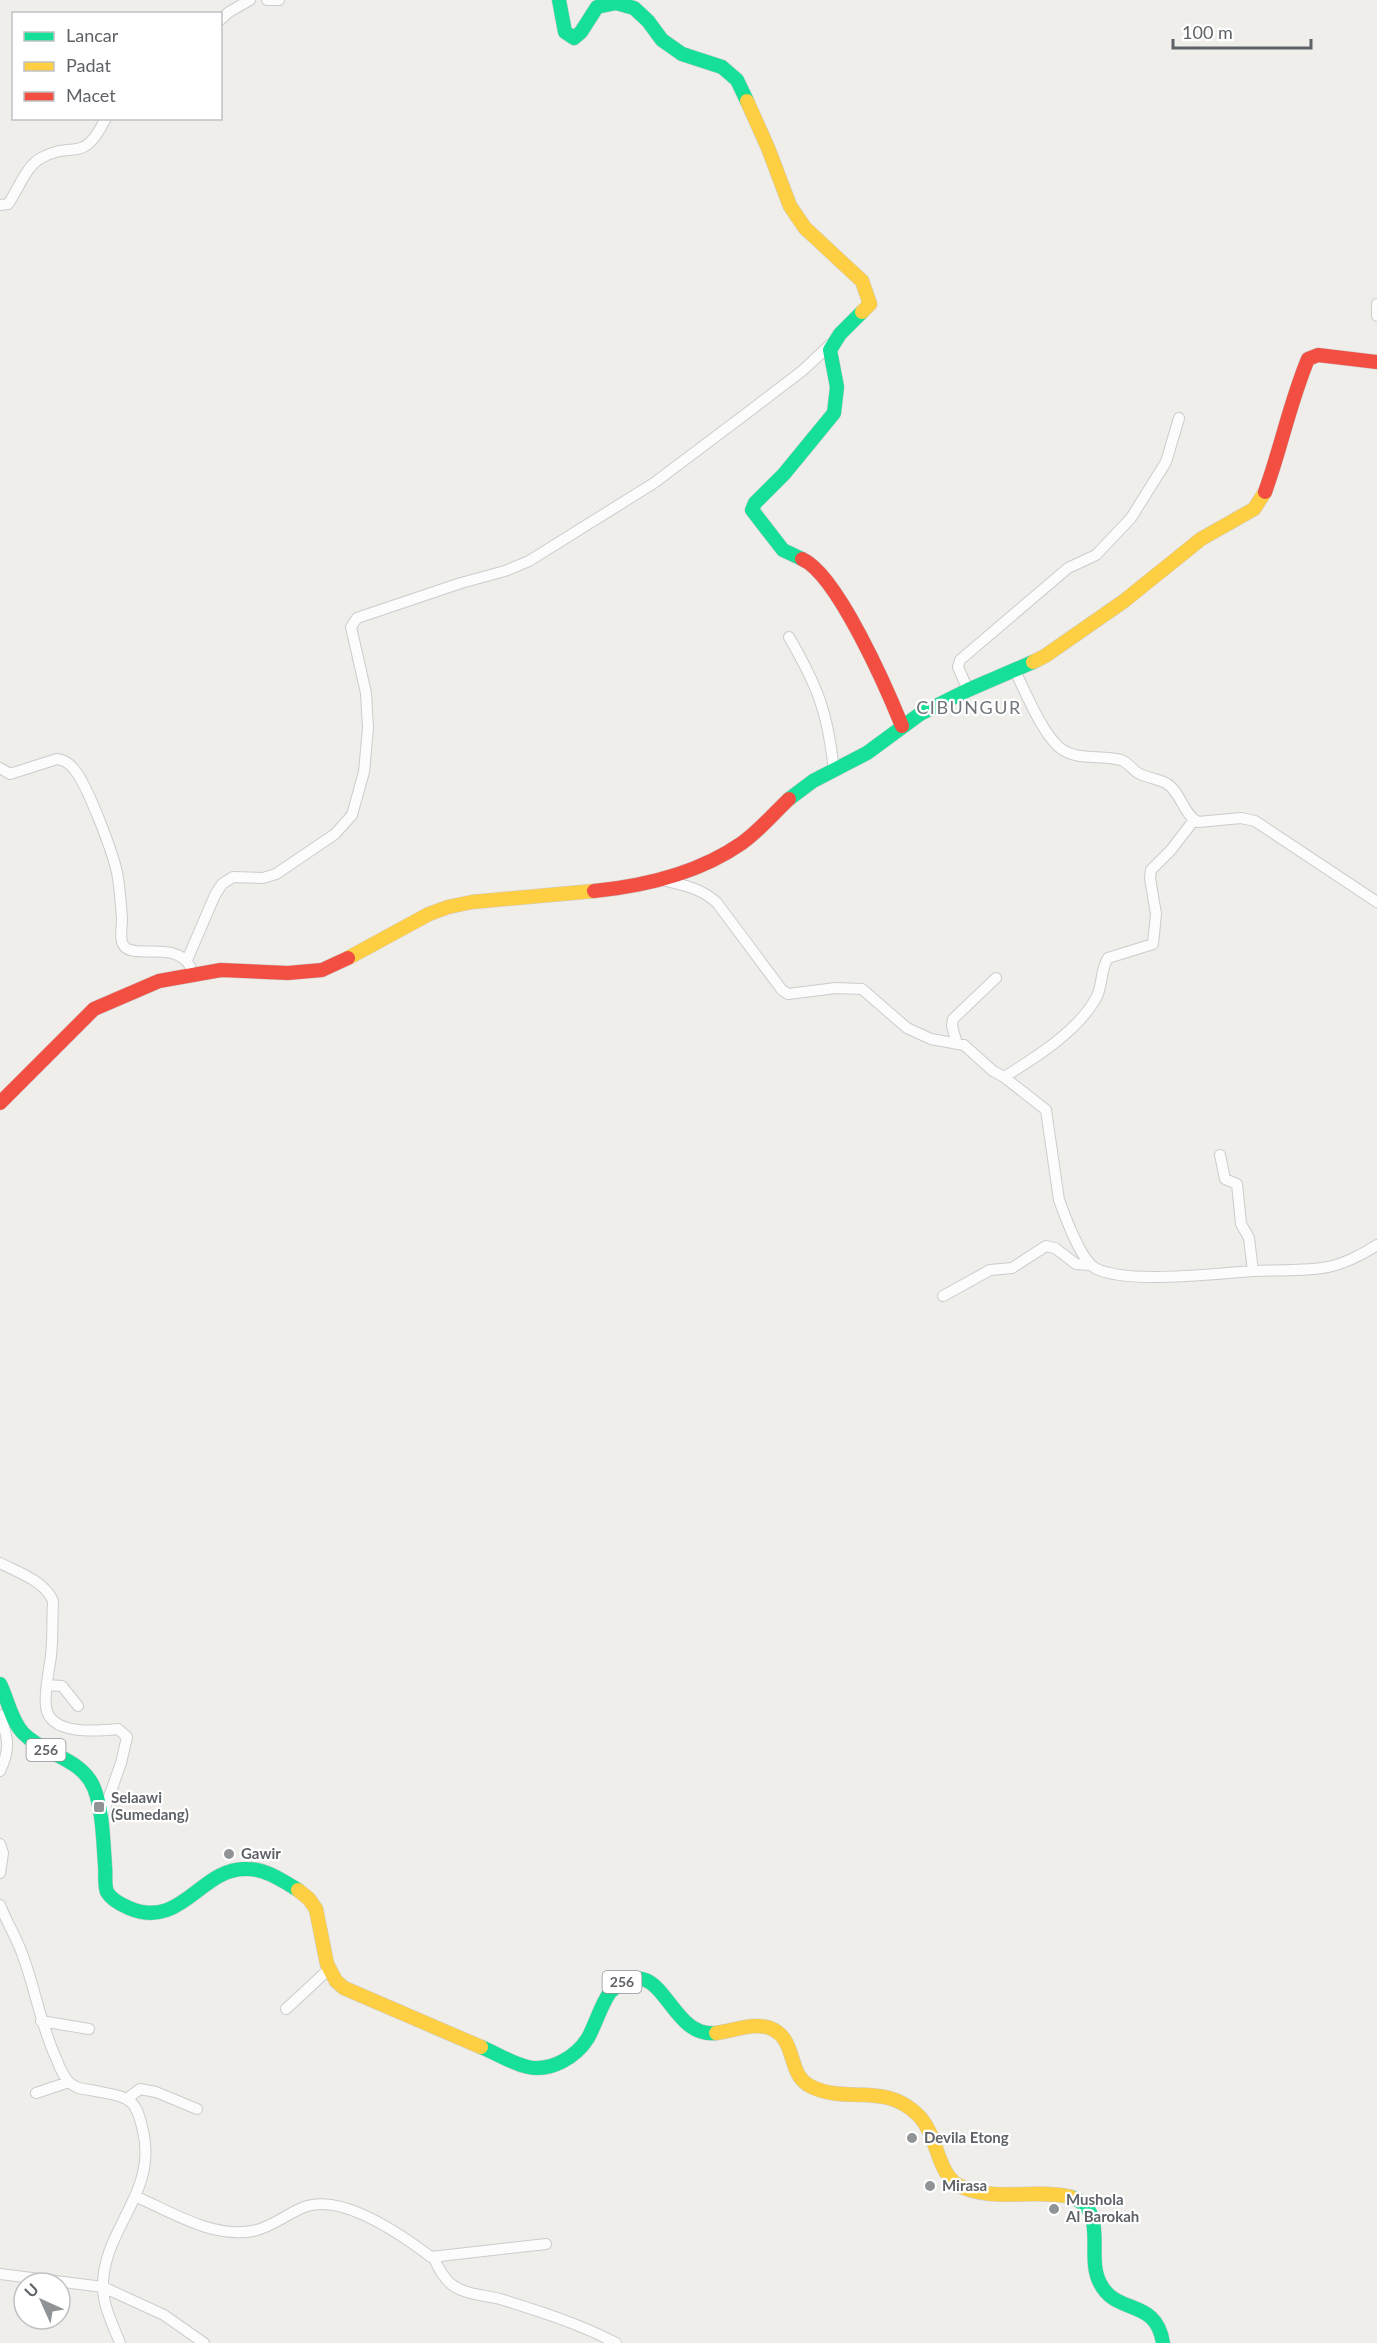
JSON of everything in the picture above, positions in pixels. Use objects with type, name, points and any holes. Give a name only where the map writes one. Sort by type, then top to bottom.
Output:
[{"type":"street","points":[[222,18],[250,0]]},
{"type":"street","points":[[267,0],[279,0]]},
{"type":"street","points":[[187,960],[222,884],[232,877],[263,878],[284,869],[335,834],[352,815],[364,772],[368,728],[364,683],[351,627],[353,621],[529,561],[654,483],[775,392],[834,342],[870,304],[862,281],[805,228],[790,206],[768,148],[736,80],[722,67],[682,54],[662,40],[648,21],[634,8],[616,3],[597,7],[581,32],[574,38],[565,32],[559,0]]},
{"type":"street","points":[[0,205],[8,204],[29,170],[40,158],[61,151],[83,149],[93,142],[105,120]]},
{"type":"street","points":[[1377,304],[1377,316]]},
{"type":"street","points":[[834,342],[829,354],[837,387],[834,413],[784,474],[755,503],[753,510],[784,550],[813,566],[844,609],[887,688],[902,726]]},
{"type":"street","points":[[0,1103],[94,1009],[159,981],[221,970],[288,973],[322,970],[340,963],[429,914],[448,907],[472,902],[613,889],[663,880],[718,857],[743,842],[800,789],[867,753],[920,714],[1045,656],[1084,631],[1195,543],[1254,509],[1264,495],[1278,457],[1298,383],[1308,359],[1318,356],[1377,362]]},
{"type":"street","points":[[968,690],[958,667],[960,660],[1068,568],[1096,555],[1131,518],[1166,462],[1179,418]]},
{"type":"street","points":[[789,638],[819,695],[828,723],[834,771]]},
{"type":"street","points":[[1015,671],[1040,719],[1059,747],[1077,756],[1121,760],[1140,774],[1167,784],[1179,796],[1194,820],[1201,822],[1241,818],[1253,820],[1377,902]]},
{"type":"street","points":[[0,768],[10,774],[57,759],[72,767],[94,809],[118,875],[124,946],[140,952],[170,951],[187,960],[195,973]]},
{"type":"street","points":[[1004,1077],[1049,1047],[1073,1026],[1090,1006],[1100,988],[1103,969],[1108,958],[1150,947],[1153,944],[1156,914],[1150,878],[1151,870],[1179,842],[1194,820]]},
{"type":"street","points":[[663,880],[709,895],[782,990],[788,994],[856,988],[867,992],[907,1028],[932,1039],[969,1048],[993,1071],[1046,1110],[1059,1200],[1068,1224],[1091,1265]]},
{"type":"street","points":[[957,1044],[952,1026],[953,1019],[996,978]]},
{"type":"street","points":[[1220,1155],[1225,1179],[1237,1184],[1241,1224],[1249,1238],[1253,1271]]},
{"type":"street","points":[[943,1296],[990,1270],[1012,1268],[1046,1246],[1055,1248],[1076,1264],[1091,1265],[1098,1269],[1138,1276],[1173,1277],[1324,1268],[1350,1259],[1377,1245]]},
{"type":"street","points":[[0,1563],[41,1585],[51,1597],[51,1653],[46,1711],[54,1722],[85,1732],[118,1729],[127,1737],[121,1763],[100,1823]]},
{"type":"street","name":"256","points":[[0,1684],[14,1718],[24,1734],[38,1746],[78,1767],[87,1775],[96,1794],[107,1891],[114,1901],[137,1912],[159,1913],[188,1899],[226,1874],[243,1868],[255,1869],[290,1885],[313,1904],[320,1915],[322,1947],[328,1970],[337,1982],[353,1992],[528,2067],[549,2066],[578,2051],[588,2038],[608,1994],[619,1984],[632,1979],[648,1980],[654,1984],[688,2027],[700,2034],[759,2025],[773,2030],[788,2041],[798,2075],[805,2083],[822,2090],[889,2096],[914,2110],[932,2134],[942,2167],[957,2185],[984,2192],[1066,2195],[1085,2205],[1092,2215],[1095,2262],[1099,2282],[1108,2295],[1154,2318],[1161,2331],[1163,2343]]},
{"type":"street","points":[[47,1685],[62,1686],[78,1706]]},
{"type":"street","points":[[0,1715],[8,1743],[0,1771]]},
{"type":"street","points":[[0,1844],[3,1850],[0,1873]]},
{"type":"street","points":[[0,1905],[23,1957],[51,2048],[69,2082],[78,2088],[128,2098],[139,2110],[147,2154],[143,2177],[110,2252],[103,2287],[108,2312],[120,2343]]},
{"type":"street","points":[[286,2009],[328,1970]]},
{"type":"street","points":[[41,2021],[89,2029]]},
{"type":"street","points":[[36,2093],[69,2082]]},
{"type":"street","points":[[128,2098],[140,2089],[156,2092],[197,2109]]},
{"type":"street","points":[[136,2197],[208,2229],[238,2231],[264,2228],[292,2212],[311,2205],[340,2206],[365,2216],[434,2258],[450,2283],[457,2288],[595,2332],[616,2343]]},
{"type":"street","points":[[434,2258],[546,2244]]},
{"type":"street","points":[[0,2274],[103,2287],[164,2315],[204,2343]]},
{"type":"traffic: fast","points":[[559,0],[565,32],[574,38],[581,32],[597,7],[616,3],[634,8],[648,21],[662,40],[682,54],[722,67],[737,80],[747,101]]},
{"type":"traffic: fast","points":[[802,559],[783,550],[752,510],[755,503],[784,474],[834,413],[837,387],[830,350],[840,334],[862,312]]},
{"type":"traffic: fast","points":[[789,799],[813,781],[867,753],[920,714],[1033,662]]},
{"type":"traffic: fast","points":[[0,1684],[13,1716],[23,1733],[41,1747],[72,1763],[81,1770],[94,1788],[102,1826],[106,1889],[109,1895],[117,1901],[129,1908],[147,1913],[163,1911],[178,1905],[217,1877],[232,1871],[248,1869],[268,1873],[298,1890]]},
{"type":"traffic: fast","points":[[481,2047],[522,2066],[537,2068],[562,2062],[577,2051],[588,2038],[610,1992],[628,1980],[642,1979],[654,1985],[686,2022],[699,2031],[716,2033]]},
{"type":"traffic: fast","points":[[1071,2197],[1083,2204],[1090,2212],[1093,2223],[1096,2272],[1100,2283],[1116,2300],[1152,2319],[1159,2329],[1163,2343]]},
{"type":"traffic: slow","points":[[747,101],[790,206],[805,228],[862,281],[870,304],[862,312]]},
{"type":"traffic: slow","points":[[1033,662],[1124,601],[1201,539],[1254,509],[1265,492]]},
{"type":"traffic: slow","points":[[348,958],[429,914],[448,907],[472,902],[594,891]]},
{"type":"traffic: slow","points":[[298,1890],[316,1909],[327,1964],[336,1981],[344,1988],[481,2047]]},
{"type":"traffic: slow","points":[[716,2033],[750,2026],[770,2028],[785,2040],[798,2073],[810,2086],[838,2094],[879,2096],[905,2105],[925,2123],[941,2163],[951,2179],[958,2185],[985,2193],[1071,2197]]},
{"type":"traffic: jam","points":[[1265,492],[1308,359],[1318,355],[1377,362]]},
{"type":"traffic: jam","points":[[802,559],[816,569],[830,586],[860,634],[902,726]]},
{"type":"traffic: jam","points":[[594,891],[652,882],[708,862],[742,843],[789,799]]},
{"type":"traffic: jam","points":[[0,1103],[94,1009],[159,981],[221,970],[288,973],[322,970],[348,958]]},
{"type":"place","name":"Selaawi (Sumedang)","points":[[99,1807]]},
{"type":"place","name":"Gawir","points":[[229,1854]]},
{"type":"place","name":"Devila Etong","points":[[912,2138]]},
{"type":"place","name":"Mirasa","points":[[930,2186]]},
{"type":"place","name":"Mushola Al Barokah","points":[[1054,2209]]},
{"type":"district","name":"CIBUNGUR","points":[[969,708]]}]
